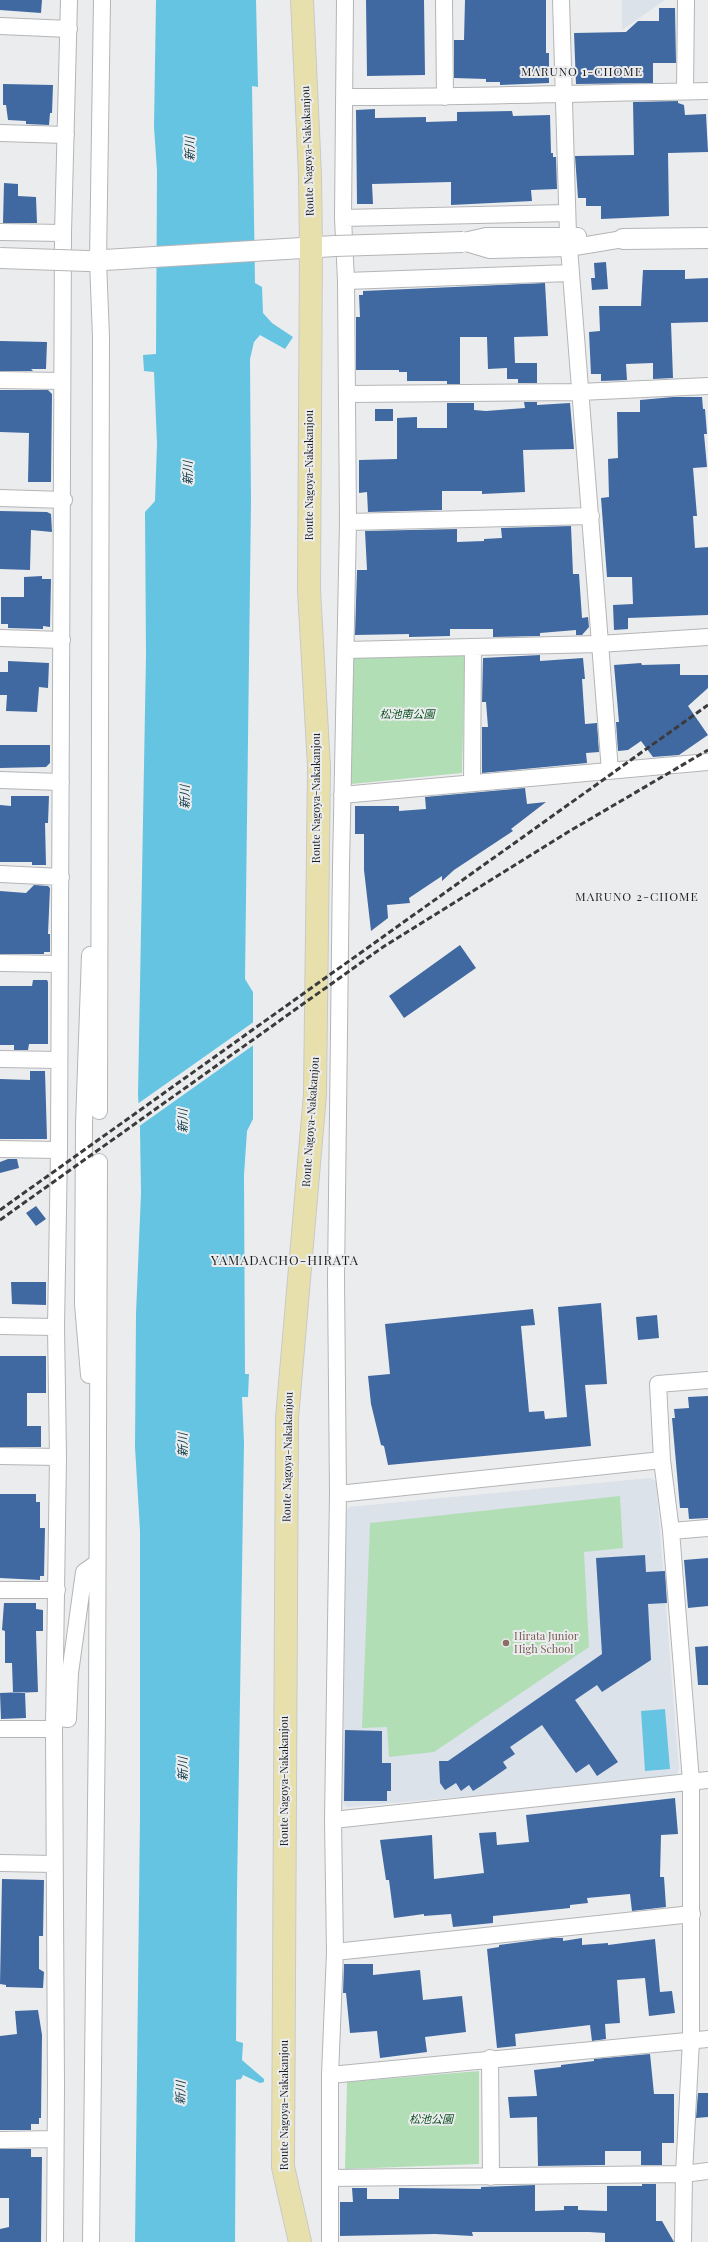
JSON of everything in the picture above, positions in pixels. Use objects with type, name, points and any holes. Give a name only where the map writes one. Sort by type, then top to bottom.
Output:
[{"type":"main road","name":"Route Nagoya-Nakakanjou","points":[[300,2242],[283,2167],[287,1418],[315,1094],[319,767],[309,590],[304,248],[310,175],[302,0]]},
{"type":"main road","points":[[283,2167],[284,2242]]},
{"type":"street","points":[[55,2242],[54,1723],[58,1457],[56,1327],[59,1150],[59,964],[64,500],[62,381],[69,0]]},
{"type":"street","points":[[99,1111],[101,337],[97,260],[102,0]]},
{"type":"street","points":[[330,2242],[330,2075],[335,1952],[333,1820],[338,1494],[336,1278],[342,795],[348,522],[348,394],[346,281],[343,218],[345,0]]},
{"type":"street","points":[[444,0],[445,97]]},
{"type":"street","points":[[561,0],[566,213],[610,771]]},
{"type":"street","points":[[685,91],[686,0]]},
{"type":"street","points":[[0,26],[69,29]]},
{"type":"street","points":[[344,97],[445,97],[564,93],[708,91]]},
{"type":"street","points":[[0,133],[66,135]]},
{"type":"street","points":[[343,218],[566,213]]},
{"type":"street","points":[[0,232],[64,233]]},
{"type":"street","points":[[0,258],[97,260],[335,246],[463,242],[486,236],[552,242],[708,238]]},
{"type":"street","points":[[346,281],[570,273]]},
{"type":"street","points":[[0,380],[62,381]]},
{"type":"street","points":[[348,394],[580,392],[708,386]]},
{"type":"street","points":[[0,498],[64,500]]},
{"type":"street","points":[[348,522],[591,516]]},
{"type":"street","points":[[346,650],[599,644],[708,637]]},
{"type":"street","points":[[0,638],[62,640]]},
{"type":"street","points":[[472,783],[473,647]]},
{"type":"street","points":[[342,795],[708,762]]},
{"type":"street","points":[[0,780],[61,782]]},
{"type":"street","points":[[98,1478],[83,1304],[87,1000],[100,800]]},
{"type":"street","points":[[0,874],[61,876]]},
{"type":"street","points":[[0,963],[59,964]]},
{"type":"street","points":[[0,1059],[59,1060]]},
{"type":"street","points":[[0,1149],[59,1150]]},
{"type":"street","points":[[91,2242],[98,1478],[99,1162]]},
{"type":"street","points":[[0,1326],[56,1327]]},
{"type":"street","points":[[683,2242],[684,2174],[692,2040],[691,1781],[671,1531],[662,1460],[658,1384],[708,1380]]},
{"type":"street","points":[[0,1456],[58,1457]]},
{"type":"street","points":[[338,1494],[662,1460]]},
{"type":"street","points":[[671,1531],[708,1528]]},
{"type":"street","points":[[0,1729],[54,1723],[68,1719],[70,1673],[84,1572],[97,1563]]},
{"type":"street","points":[[0,1590],[57,1590]]},
{"type":"street","points":[[333,1820],[708,1780]]},
{"type":"street","points":[[0,1864],[54,1864]]},
{"type":"street","points":[[335,1952],[692,1914]]},
{"type":"street","points":[[330,2075],[490,2058],[708,2039]]},
{"type":"street","points":[[490,2058],[491,2177]]},
{"type":"street","points":[[0,2140],[55,2139]]},
{"type":"street","points":[[330,2178],[684,2174],[708,2171]]},
{"type":"shaded area","points":[[622,0],[665,0],[622,30]]},
{"type":"shaded area","name":"Hirata Junior High School","points":[[650,1478],[656,1481],[679,1770],[674,1778],[347,1807],[343,1803],[345,1515],[349,1507]]},
{"type":"green space","name":"松池南公園","points":[[465,654],[462,773],[351,784],[349,657]]},
{"type":"green space","points":[[620,1496],[623,1548],[584,1552],[589,1647],[434,1752],[389,1757],[387,1727],[362,1728],[370,1523]]},
{"type":"green space","name":"松池公園","points":[[479,2071],[479,2164],[345,2169],[347,2082]]},
{"type":"water","name":"新川","points":[[156,0],[256,0],[258,87],[252,86],[255,283],[262,287],[263,313],[272,323],[293,337],[285,349],[260,335],[254,342],[250,359],[251,502],[245,979],[253,992],[253,1119],[247,1131],[244,1175],[245,1374],[249,1374],[248,1397],[242,1397],[244,1442],[236,2041],[243,2043],[242,2060],[264,2079],[264,2082],[260,2083],[243,2075],[241,2079],[236,2080],[235,2242],[135,2242],[140,1815],[140,1531],[135,1447],[136,1314],[141,1193],[138,1095],[146,655],[145,512],[155,501],[157,444],[154,372],[144,371],[143,355],[156,354],[157,171],[154,127]]},
{"type":"water","points":[[665,1709],[670,1769],[645,1771],[641,1711]]},
{"type":"pier","points":[[255,1021],[255,1044],[138,1127],[136,1105]]},
{"type":"building","points":[[0,0],[42,0],[41,13],[0,10]]},
{"type":"building","points":[[366,0],[424,0],[425,75],[367,76]]},
{"type":"building","points":[[465,0],[546,0],[546,53],[549,53],[549,83],[500,85],[500,82],[486,82],[486,79],[454,78],[454,40],[464,40]]},
{"type":"building","points":[[659,8],[675,8],[676,63],[653,63],[653,83],[576,84],[574,33],[626,32],[638,21],[659,21]]},
{"type":"building","points":[[3,84],[53,85],[52,113],[50,113],[49,125],[26,124],[26,121],[8,120],[6,105],[3,105]]},
{"type":"building","points":[[678,101],[678,103],[684,105],[685,115],[706,114],[708,152],[668,153],[669,216],[601,219],[601,206],[586,206],[586,198],[578,198],[575,156],[634,155],[633,102]]},
{"type":"building","points":[[375,109],[375,118],[426,117],[426,122],[457,121],[457,112],[512,111],[513,116],[550,115],[551,153],[553,153],[553,157],[556,157],[557,189],[531,190],[532,201],[451,205],[451,182],[372,184],[373,204],[357,204],[356,110]]},
{"type":"building","points":[[4,183],[18,184],[18,196],[36,197],[37,223],[3,223]]},
{"type":"building","points":[[606,262],[608,289],[592,290],[591,278],[595,278],[594,263]]},
{"type":"building","points":[[643,270],[685,270],[685,279],[708,278],[708,322],[671,323],[673,378],[653,379],[653,363],[626,364],[627,380],[601,381],[601,374],[591,374],[589,332],[600,331],[599,306],[641,306]]},
{"type":"building","points":[[545,283],[548,336],[514,337],[515,363],[537,363],[537,383],[518,383],[518,379],[507,379],[507,368],[488,369],[487,337],[460,337],[460,384],[447,384],[447,381],[407,381],[407,372],[399,372],[399,370],[356,370],[356,317],[360,317],[359,295],[363,295],[363,291]]},
{"type":"building","points":[[0,341],[47,342],[46,369],[31,369],[33,371],[0,371]]},
{"type":"building","points":[[0,390],[48,390],[52,394],[51,482],[28,482],[29,433],[0,432]]},
{"type":"building","points":[[673,397],[702,397],[703,409],[705,409],[707,434],[704,434],[707,467],[693,468],[697,516],[693,516],[695,548],[708,547],[708,615],[628,618],[628,629],[614,630],[613,605],[633,604],[632,577],[607,577],[601,498],[609,497],[608,459],[618,458],[617,412],[640,412],[640,400]]},
{"type":"building","points":[[524,402],[537,402],[537,405],[570,403],[574,449],[523,450],[525,492],[482,494],[482,491],[442,491],[442,510],[368,512],[367,492],[359,493],[359,460],[397,459],[397,418],[417,417],[417,428],[447,428],[447,403],[474,403],[474,410],[486,411],[525,408]]},
{"type":"building","points":[[375,409],[393,409],[393,421],[375,421]]},
{"type":"building","points":[[0,511],[47,512],[51,514],[52,532],[31,530],[30,570],[0,569]]},
{"type":"building","points":[[571,526],[573,574],[579,574],[582,618],[588,617],[589,627],[582,635],[576,635],[576,630],[540,633],[540,636],[493,637],[493,629],[450,629],[450,636],[409,637],[409,634],[355,635],[357,570],[367,570],[365,531],[457,529],[457,542],[484,541],[484,539],[502,538],[501,528]]},
{"type":"building","points":[[42,576],[42,579],[51,579],[50,627],[43,626],[43,629],[8,628],[8,624],[1,624],[1,597],[24,597],[24,577]]},
{"type":"building","points":[[540,655],[540,661],[583,658],[585,679],[582,679],[585,724],[597,723],[599,752],[586,753],[587,763],[482,773],[482,727],[488,727],[486,702],[482,702],[483,658]]},
{"type":"building","points":[[8,661],[49,663],[48,688],[39,687],[37,712],[6,711],[7,695],[0,695],[0,672],[8,672]]},
{"type":"building","points":[[641,663],[642,665],[680,664],[680,675],[708,675],[708,688],[688,706],[708,735],[679,755],[653,757],[641,741],[628,750],[618,751],[616,722],[619,722],[614,665]]},
{"type":"building","points":[[0,745],[50,745],[50,763],[46,767],[0,768]]},
{"type":"building","points":[[525,788],[527,804],[546,802],[511,829],[513,831],[454,870],[442,881],[442,876],[409,898],[410,903],[387,905],[388,918],[371,931],[364,870],[364,834],[355,834],[355,806],[399,806],[399,811],[426,809],[425,797]]},
{"type":"building","points":[[11,796],[49,796],[48,823],[45,823],[46,865],[32,865],[32,862],[0,862],[0,805],[11,806]]},
{"type":"building","points":[[34,885],[48,886],[50,888],[48,934],[50,934],[50,952],[44,952],[44,954],[0,954],[0,891],[26,893]]},
{"type":"building","points":[[460,945],[476,968],[404,1018],[389,996]]},
{"type":"building","points":[[33,980],[47,980],[48,982],[48,1044],[29,1044],[28,1050],[14,1050],[14,1045],[0,1045],[0,986],[32,986]]},
{"type":"building","points":[[30,1071],[45,1071],[47,1139],[0,1139],[0,1079],[30,1080]]},
{"type":"building","points":[[8,1159],[17,1159],[19,1168],[0,1173],[0,1162]]},
{"type":"building","points":[[36,1206],[46,1219],[36,1226],[26,1213]]},
{"type":"building","points":[[11,1282],[46,1282],[46,1305],[12,1304]]},
{"type":"building","points":[[601,1303],[607,1384],[585,1385],[591,1446],[388,1465],[384,1446],[381,1445],[371,1404],[368,1376],[390,1374],[385,1324],[533,1309],[535,1325],[521,1326],[529,1412],[544,1411],[545,1419],[567,1417],[558,1307]]},
{"type":"building","points":[[657,1315],[659,1338],[638,1340],[636,1317]]},
{"type":"building","points":[[0,1356],[46,1356],[46,1393],[27,1393],[27,1426],[41,1426],[41,1447],[0,1447]]},
{"type":"building","points":[[708,1396],[708,1518],[689,1519],[688,1508],[680,1508],[672,1418],[675,1418],[674,1409],[689,1408],[688,1397]]},
{"type":"building","points":[[0,1494],[36,1494],[36,1502],[40,1502],[40,1528],[45,1528],[44,1576],[40,1576],[40,1580],[0,1578]]},
{"type":"building","points":[[645,1555],[646,1572],[665,1571],[667,1603],[648,1604],[651,1660],[602,1692],[597,1685],[575,1700],[618,1762],[597,1776],[589,1764],[576,1773],[542,1725],[510,1747],[515,1754],[503,1762],[507,1768],[481,1786],[473,1791],[469,1785],[461,1791],[456,1783],[445,1790],[440,1783],[439,1761],[448,1761],[602,1654],[596,1558]]},
{"type":"building","points":[[708,1558],[708,1606],[688,1608],[684,1560]]},
{"type":"building","points":[[4,1603],[36,1603],[36,1609],[43,1610],[43,1631],[36,1631],[38,1692],[13,1693],[12,1663],[5,1663],[5,1631],[2,1630]]},
{"type":"building","points":[[708,1646],[708,1685],[698,1685],[695,1647]]},
{"type":"building","points":[[25,1692],[26,1718],[1,1719],[0,1693]]},
{"type":"building","points":[[345,1730],[382,1731],[382,1763],[391,1763],[391,1791],[387,1791],[387,1801],[344,1801]]},
{"type":"building","points":[[675,1798],[678,1834],[661,1835],[660,1877],[664,1877],[666,1907],[632,1911],[630,1894],[587,1898],[588,1903],[570,1905],[570,1908],[493,1916],[493,1923],[453,1927],[451,1914],[424,1916],[424,1914],[394,1918],[389,1880],[386,1880],[380,1840],[432,1835],[434,1879],[484,1873],[479,1833],[496,1832],[497,1845],[529,1842],[526,1815]]},
{"type":"building","points":[[2,1879],[44,1880],[43,1936],[39,1936],[39,1969],[44,1972],[43,1988],[6,1987],[6,1985],[0,1984]]},
{"type":"building","points":[[563,1938],[563,1941],[582,1938],[582,1945],[608,1943],[608,1945],[655,1939],[660,1992],[672,1991],[675,2013],[649,2016],[645,1978],[617,1980],[620,2023],[605,2024],[606,2039],[592,2041],[590,2025],[515,2034],[516,2046],[497,2048],[487,1949],[499,1947],[499,1945]]},
{"type":"building","points":[[344,1964],[373,1964],[373,1975],[420,1970],[423,2000],[462,1996],[466,2032],[425,2037],[427,2052],[380,2058],[377,2031],[350,2033],[346,1993],[343,1993]]},
{"type":"building","points":[[38,2010],[42,2035],[41,2118],[39,2118],[39,2124],[31,2124],[31,2130],[0,2130],[0,2036],[17,2034],[15,2011]]},
{"type":"building","points":[[650,2054],[654,2094],[674,2094],[674,2143],[662,2143],[662,2165],[641,2165],[641,2151],[605,2151],[605,2165],[538,2166],[537,2117],[510,2118],[508,2097],[537,2096],[534,2070],[594,2061],[594,2059]]},
{"type":"building","points":[[698,2093],[708,2093],[708,2117],[696,2118]]},
{"type":"building","points":[[0,2149],[31,2149],[31,2157],[42,2157],[41,2242],[0,2242],[0,2229],[9,2227],[9,2198],[0,2198]]},
{"type":"building","points":[[642,2184],[656,2184],[656,2221],[662,2221],[674,2242],[605,2242],[605,2233],[589,2232],[472,2232],[473,2236],[435,2234],[340,2236],[340,2202],[353,2202],[352,2188],[367,2188],[367,2199],[399,2199],[399,2188],[481,2189],[481,2187],[535,2185],[535,2211],[564,2210],[564,2206],[578,2206],[578,2210],[607,2211],[607,2186],[642,2186]]},
{"type":"railway","points":[[0,1210],[708,705]]},
{"type":"railway","points":[[0,1220],[383,947],[568,832],[708,750]]},
{"type":"place","name":"Hirata Junior High School","points":[[506,1643]]},
{"type":"district","name":"MARUNO 1-CHOME","points":[[582,72]]},
{"type":"district","name":"MARUNO 2-CHOME","points":[[637,897]]},
{"type":"district","name":"YAMADACHO-HIRATA","points":[[285,1261]]}]
